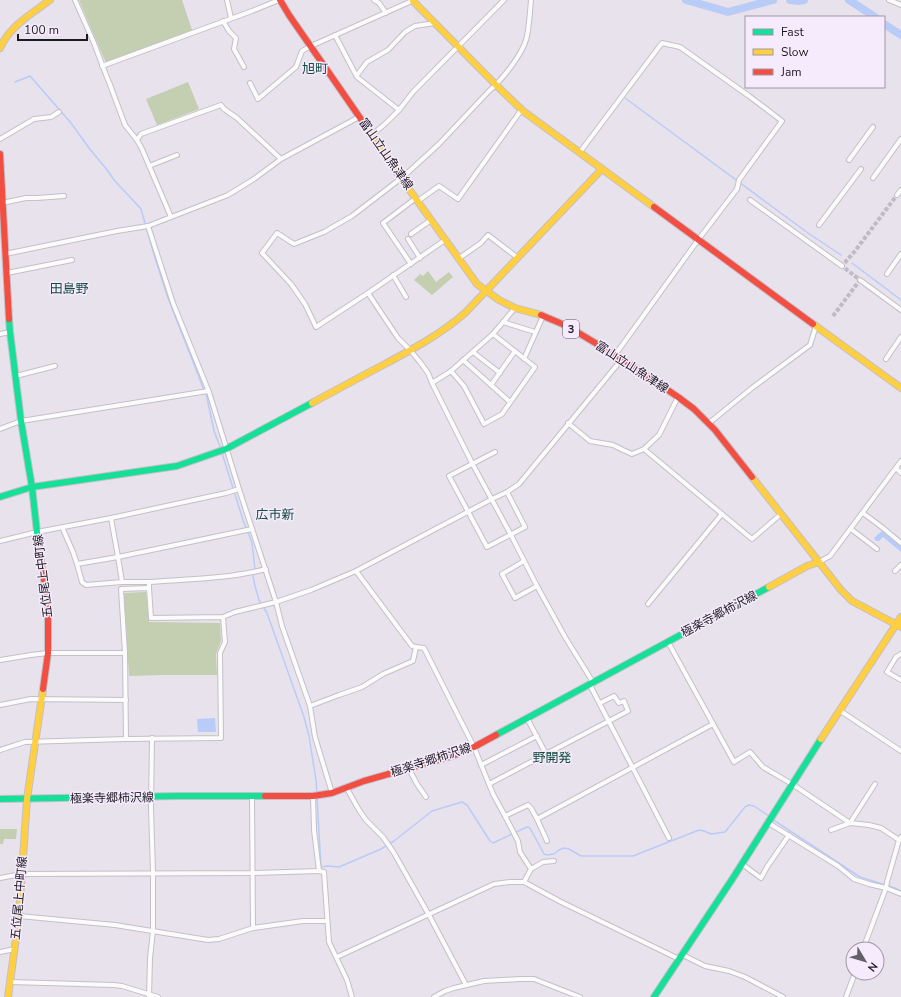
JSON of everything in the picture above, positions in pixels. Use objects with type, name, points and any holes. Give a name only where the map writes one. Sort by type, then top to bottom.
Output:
[{"type":"main road","points":[[0,48],[5,37],[13,28],[50,0]]},
{"type":"main road","name":"富山立山魚津線","points":[[279,0],[401,178],[473,279],[499,300],[515,308],[543,316],[567,326],[622,359],[694,409],[709,423],[841,590],[864,608],[898,626]]},
{"type":"main road","points":[[413,0],[458,47],[522,109],[901,388]]},
{"type":"main road","name":"五位尾上中町線","points":[[0,154],[4,256],[7,273],[10,332],[21,421],[32,487],[48,606],[48,654],[27,800],[19,916],[8,997]]},
{"type":"main road","points":[[0,497],[32,487],[178,466],[226,449],[410,350],[452,324],[518,258],[602,169]]},
{"type":"main road","name":"極楽寺郷柿沢線","points":[[0,799],[27,800],[178,796],[313,796],[332,793],[364,781],[452,756],[474,747],[807,566],[819,562]]},
{"type":"main road","points":[[654,997],[742,864],[839,710],[898,626],[901,617]]},
{"type":"street","points":[[75,0],[94,43],[125,125],[142,149],[171,217]]},
{"type":"street","points":[[227,0],[231,18]]},
{"type":"street","points":[[102,66],[279,0]]},
{"type":"street","points":[[374,0],[380,3],[386,13]]},
{"type":"street","points":[[250,83],[258,99],[296,67],[302,51],[413,0]]},
{"type":"street","points":[[372,135],[399,110],[413,92],[504,0]]},
{"type":"street","points":[[445,240],[316,327],[291,284],[262,253],[278,233],[294,244],[324,232],[352,216],[401,178],[439,144],[496,85],[514,62],[526,40],[531,0]]},
{"type":"street","points":[[889,0],[901,4]]},
{"type":"street","points":[[223,21],[229,31],[236,38],[234,49],[244,67]]},
{"type":"street","points":[[357,75],[366,62],[388,50],[405,32],[415,26],[435,23]]},
{"type":"street","points":[[335,35],[357,77],[399,110]]},
{"type":"street","points":[[580,152],[662,43],[680,47],[782,121],[739,180],[736,189],[615,355]]},
{"type":"street","points":[[137,140],[141,134],[221,105],[281,159]]},
{"type":"street","points":[[411,264],[383,223],[417,199],[439,186],[458,199],[522,109]]},
{"type":"street","points":[[0,138],[34,119],[51,117],[59,112]]},
{"type":"street","points":[[4,256],[117,231],[148,226],[228,195],[254,179],[281,159],[359,117]]},
{"type":"street","points":[[849,160],[873,127]]},
{"type":"street","points":[[873,178],[901,139]]},
{"type":"street","points":[[149,166],[177,155]]},
{"type":"street","points":[[819,225],[861,169]]},
{"type":"street","points":[[897,195],[901,190]]},
{"type":"street","points":[[2,203],[26,198],[64,196]]},
{"type":"street","points":[[750,200],[842,266]]},
{"type":"street","points":[[411,234],[431,220]]},
{"type":"street","points":[[148,226],[173,303],[208,391],[266,569],[284,632],[310,706],[315,737],[332,793]]},
{"type":"street","points":[[458,259],[481,243],[488,235],[518,258]]},
{"type":"street","points":[[408,239],[420,258]]},
{"type":"street","points":[[887,274],[901,254]]},
{"type":"street","points":[[7,273],[72,260]]},
{"type":"street","points":[[393,275],[406,297]]},
{"type":"street","points":[[860,280],[901,310]]},
{"type":"street","points":[[368,293],[398,338],[410,350],[427,372],[472,463],[537,586],[565,637],[591,679],[591,687],[610,721],[669,838]]},
{"type":"street","points":[[432,383],[451,371],[493,334],[515,308]]},
{"type":"street","points":[[524,359],[543,316]]},
{"type":"street","points":[[503,322],[535,332]]},
{"type":"street","points":[[709,423],[752,388],[810,345],[816,326]]},
{"type":"street","points":[[0,334],[10,332]]},
{"type":"street","points":[[451,371],[464,386],[484,424],[502,414],[535,367],[493,334]]},
{"type":"street","points":[[886,359],[901,337]]},
{"type":"street","points":[[472,352],[500,373]]},
{"type":"street","points":[[491,385],[515,352]]},
{"type":"street","points":[[149,582],[151,618],[223,617],[235,612],[276,602],[311,590],[356,571],[507,492],[519,484],[622,359]]},
{"type":"street","points":[[463,360],[510,402]]},
{"type":"street","points":[[16,376],[55,366]]},
{"type":"street","points":[[0,429],[21,421],[208,391]]},
{"type":"street","points":[[568,423],[590,441],[613,444],[632,454],[644,449],[659,435],[678,397]]},
{"type":"street","points":[[644,449],[752,539],[781,514]]},
{"type":"street","points":[[495,452],[449,476],[487,547],[525,527],[507,492]]},
{"type":"street","points":[[819,562],[830,556],[901,461]]},
{"type":"street","points":[[896,468],[901,473]]},
{"type":"street","points":[[0,541],[239,489]]},
{"type":"street","points":[[863,513],[884,528],[901,543]]},
{"type":"street","points":[[648,604],[722,514]]},
{"type":"street","points":[[111,518],[122,582]]},
{"type":"street","points":[[62,528],[73,552],[82,582],[86,585],[219,577],[250,573],[266,569]]},
{"type":"street","points":[[77,564],[252,529]]},
{"type":"street","points":[[851,529],[877,549]]},
{"type":"street","points":[[524,561],[502,574],[515,598],[537,586]]},
{"type":"street","points":[[895,571],[901,565]]},
{"type":"street","points":[[356,571],[412,646],[424,648],[474,747],[493,794],[518,841],[520,852],[531,869]]},
{"type":"street","points":[[126,739],[125,653],[121,589],[149,588]]},
{"type":"street","points":[[0,750],[25,742],[35,741],[221,738],[220,653],[225,642],[223,617]]},
{"type":"street","points":[[668,642],[734,762],[750,752],[763,767],[792,784],[850,823]]},
{"type":"street","points":[[310,706],[362,687],[383,674],[413,661],[416,647]]},
{"type":"street","points":[[0,660],[48,654],[125,653]]},
{"type":"street","points":[[901,654],[896,657],[888,672],[901,680]]},
{"type":"street","points":[[489,784],[628,711],[624,701],[619,703],[614,696],[600,703]]},
{"type":"street","points":[[0,705],[30,699],[126,700]]},
{"type":"street","points":[[839,710],[901,751]]},
{"type":"street","points":[[527,718],[546,754]]},
{"type":"street","points":[[537,819],[713,724]]},
{"type":"street","points":[[482,765],[537,736]]},
{"type":"street","points":[[149,996],[150,958],[154,931],[152,738]]},
{"type":"street","points":[[409,769],[426,797]]},
{"type":"street","points":[[850,823],[875,784]]},
{"type":"street","points":[[346,788],[366,820],[383,837],[394,853],[466,985]]},
{"type":"street","points":[[313,796],[314,830],[318,871]]},
{"type":"street","points":[[252,797],[253,928]]},
{"type":"street","points":[[505,816],[528,805],[537,819],[547,841]]},
{"type":"street","points":[[768,822],[838,866],[854,879],[901,894]]},
{"type":"street","points":[[831,830],[850,823],[869,825],[881,828],[900,838],[899,848],[886,888],[866,941]]},
{"type":"street","points":[[742,864],[761,878],[789,836]]},
{"type":"street","points":[[524,882],[531,869],[542,862],[554,861]]},
{"type":"street","points":[[0,878],[21,874],[324,872],[329,942],[347,980],[352,997]]},
{"type":"street","points":[[337,957],[494,884],[524,882],[561,902],[681,957],[705,966],[729,971],[783,997]]},
{"type":"street","points":[[19,916],[115,924],[208,940],[219,939],[253,928],[303,921],[328,921]]},
{"type":"street","points":[[0,952],[15,949]]},
{"type":"street","points":[[434,997],[445,991],[484,981],[520,979],[534,979],[580,997]]},
{"type":"street","points":[[846,997],[852,981]]},
{"type":"street","points":[[10,982],[122,986],[149,996],[158,997]]},
{"type":"green space","points":[[79,0],[182,0],[192,30],[106,63]]},
{"type":"green space","points":[[188,82],[199,109],[157,125],[146,99]]},
{"type":"green space","points":[[428,271],[436,282],[449,272],[453,277],[432,295],[414,280],[420,274],[423,276]]},
{"type":"green space","points":[[146,592],[149,622],[220,623],[221,641],[216,654],[217,675],[129,676],[124,593]]},
{"type":"green space","points":[[0,829],[17,829],[16,839],[4,839],[3,844],[0,844]]},
{"type":"water","points":[[883,530],[901,545],[901,552],[883,537],[879,541],[876,541],[874,538]]},
{"type":"water","points":[[215,718],[216,732],[198,732],[197,719]]},
{"type":"waterway","points":[[686,0],[728,12],[773,0]]},
{"type":"waterway","points":[[790,0],[804,0]]},
{"type":"waterway","points":[[849,0],[873,16]]},
{"type":"waterway","points":[[885,25],[901,35]]},
{"type":"waterway","points":[[15,82],[30,76],[71,123],[114,180],[141,209],[168,298],[204,390]]},
{"type":"waterway","points":[[625,98],[808,233],[841,255]]},
{"type":"waterway","points":[[852,263],[901,300]]},
{"type":"waterway","points":[[206,393],[214,431],[221,449]]},
{"type":"waterway","points":[[222,453],[243,520],[252,543],[255,570],[253,576],[259,600],[267,613],[304,717],[309,736],[317,793]]},
{"type":"waterway","points":[[317,797],[321,867],[339,867],[381,849],[394,841],[432,811],[462,802],[467,805],[490,841],[493,843],[527,827],[530,828],[544,854],[547,855],[554,854],[564,848],[569,849],[581,856],[633,856],[699,830],[711,834],[725,832],[745,807],[749,805],[754,806],[769,816]]},
{"type":"waterway","points":[[772,819],[860,877],[901,891]]},
{"type":"tunnel","points":[[833,316],[860,280],[842,266],[897,195]]},
{"type":"traffic: fast","points":[[9,319],[21,421],[32,487],[38,541]]},
{"type":"traffic: fast","points":[[0,497],[32,487],[177,466],[226,449],[312,403]]},
{"type":"traffic: fast","points":[[496,735],[769,587]]},
{"type":"traffic: fast","points":[[654,997],[733,878],[821,739]]},
{"type":"traffic: fast","points":[[0,799],[265,796]]},
{"type":"traffic: slow","points":[[0,48],[4,40],[15,27],[50,0]]},
{"type":"traffic: slow","points":[[413,1],[523,111],[654,207]]},
{"type":"traffic: slow","points":[[365,125],[477,284],[499,300],[515,308],[541,315]]},
{"type":"traffic: slow","points":[[312,403],[416,347],[456,321],[602,169]]},
{"type":"traffic: slow","points":[[813,324],[901,388]]},
{"type":"traffic: slow","points":[[752,477],[841,590],[852,601],[901,627]]},
{"type":"traffic: slow","points":[[769,587],[807,566],[819,562]]},
{"type":"traffic: slow","points":[[821,739],[901,617]]},
{"type":"traffic: slow","points":[[8,997],[19,916],[27,799],[43,689]]},
{"type":"traffic: jam","points":[[280,0],[365,125]]},
{"type":"traffic: jam","points":[[0,154],[9,319]]},
{"type":"traffic: jam","points":[[654,207],[813,324]]},
{"type":"traffic: jam","points":[[541,315],[567,326],[622,359],[694,409],[715,430],[752,477]]},
{"type":"traffic: jam","points":[[38,541],[48,606],[48,653],[43,689]]},
{"type":"traffic: jam","points":[[265,796],[313,796],[332,793],[364,781],[452,756],[474,747],[496,735]]},
{"type":"district","name":"旭町","points":[[315,69]]},
{"type":"district","name":"田島野","points":[[69,289]]},
{"type":"district","name":"広市新","points":[[275,515]]},
{"type":"district","name":"野開発","points":[[552,758]]}]
